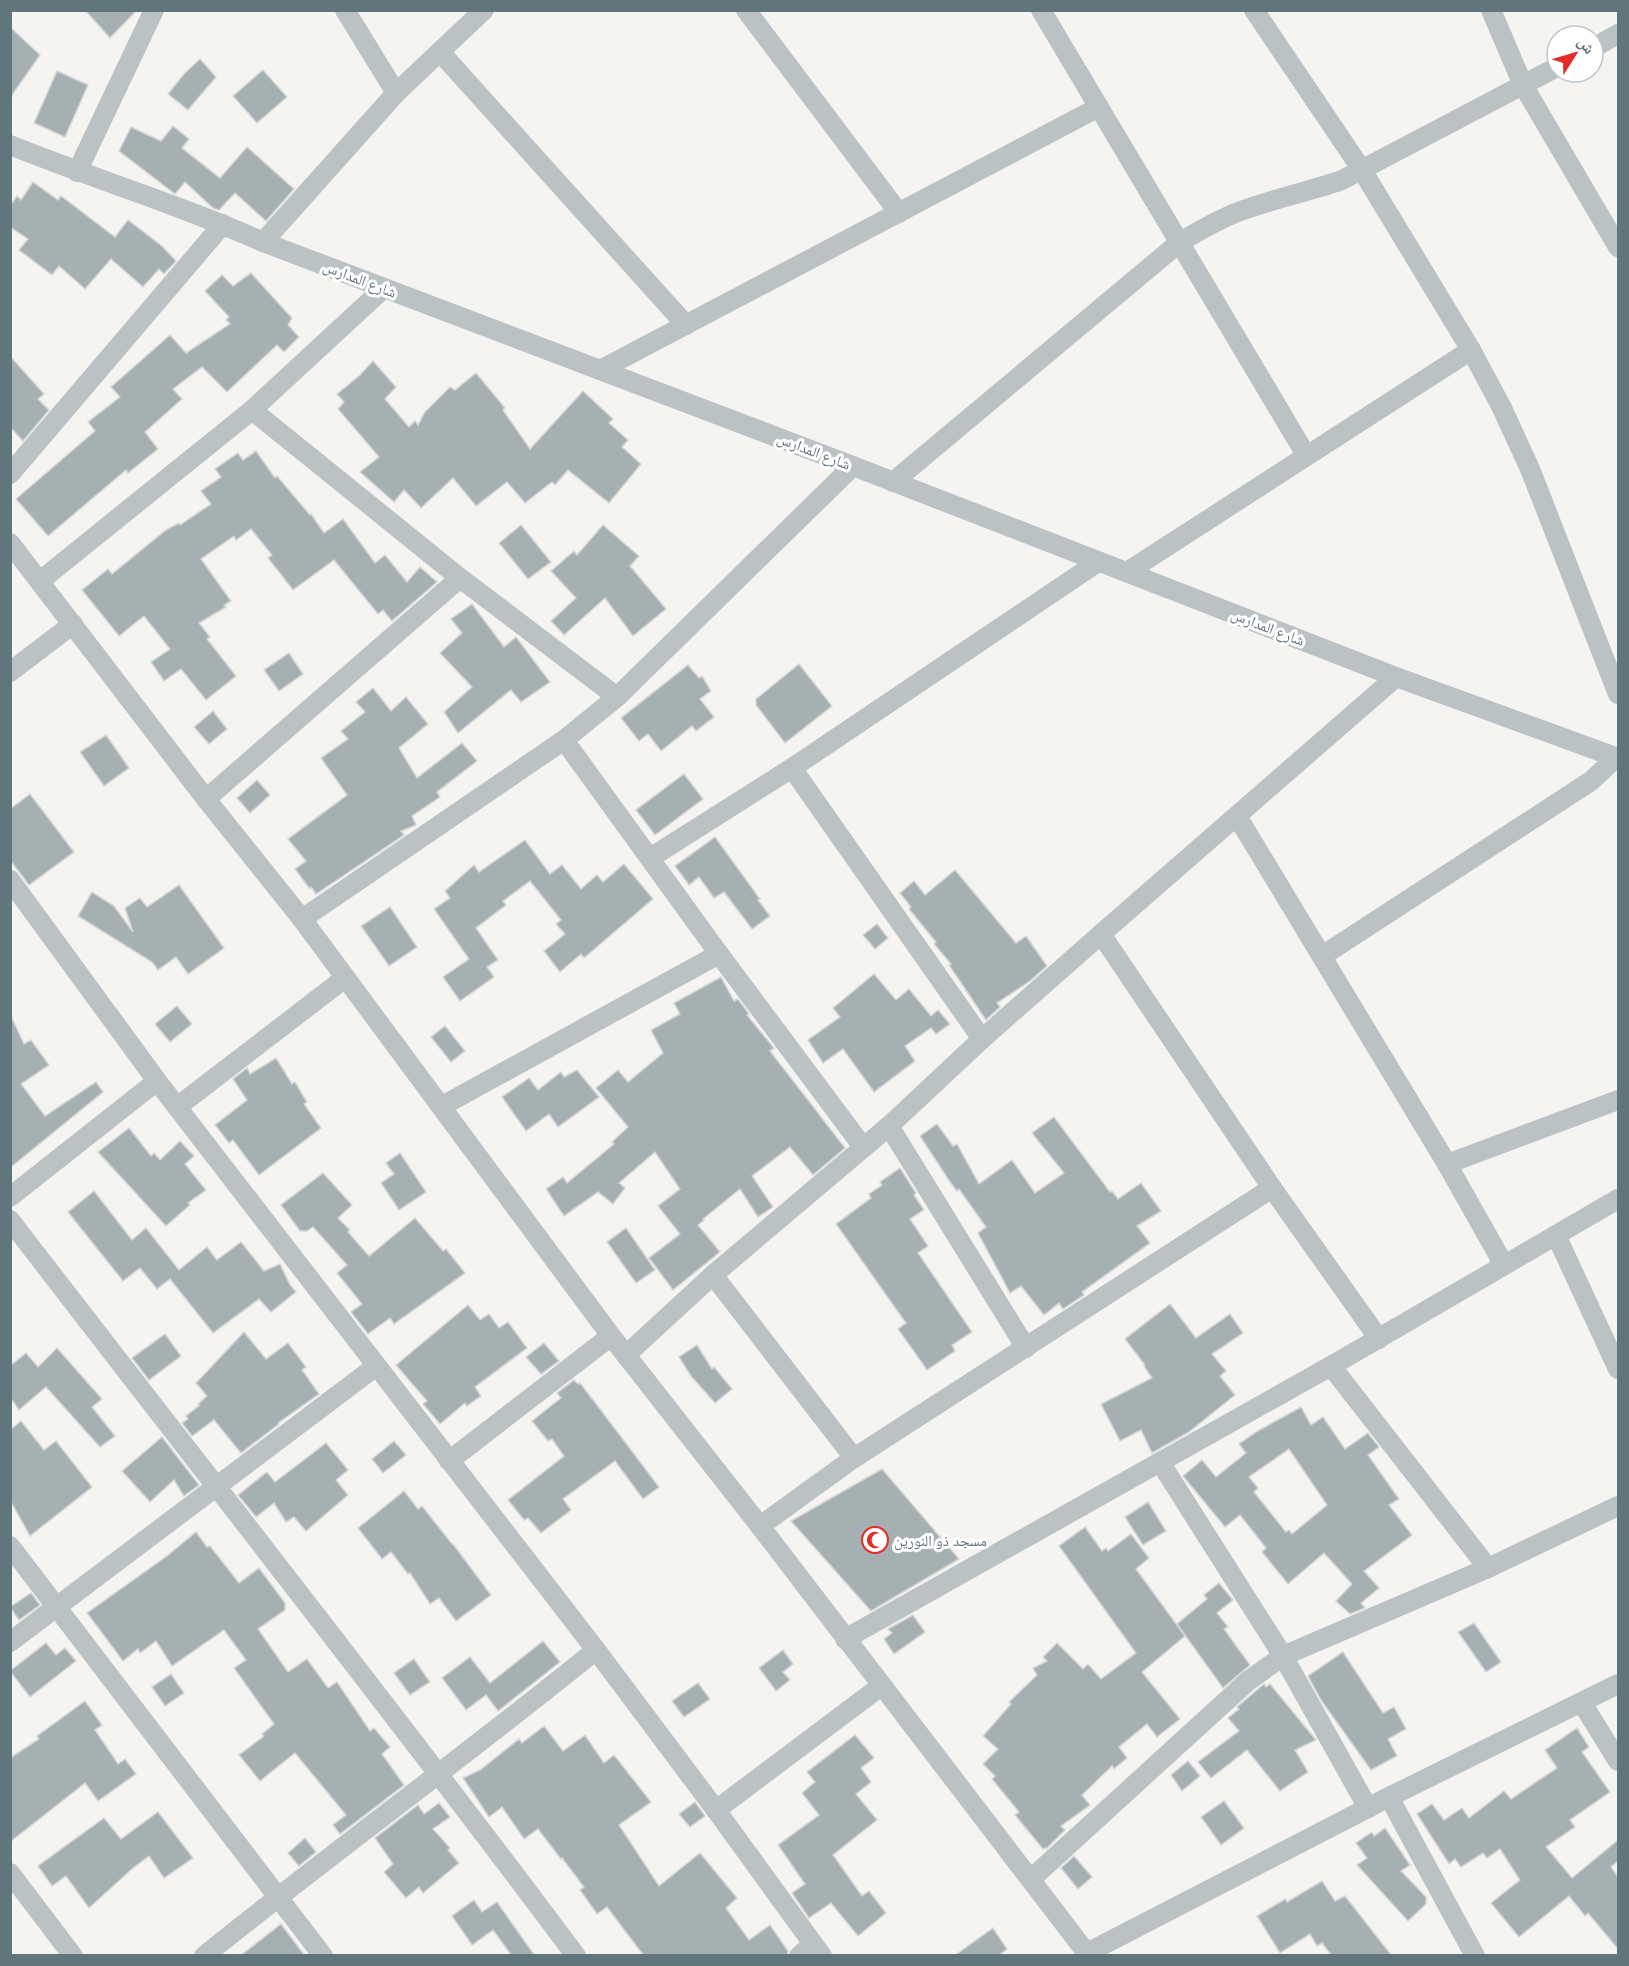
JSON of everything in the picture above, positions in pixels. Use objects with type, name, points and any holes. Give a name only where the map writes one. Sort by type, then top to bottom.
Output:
[{"type":"street","points":[[77,172],[154,10]]},
{"type":"street","points":[[345,10],[396,93]]},
{"type":"street","points":[[263,242],[396,93],[484,10]]},
{"type":"street","points":[[746,10],[899,213]]},
{"type":"street","points":[[1041,10],[1306,455]]},
{"type":"street","points":[[1254,10],[1362,170],[1471,350],[1502,408],[1530,469],[1618,694]]},
{"type":"street","points":[[1491,10],[1523,85],[1618,248]]},
{"type":"street","points":[[441,53],[686,325]]},
{"type":"street","points":[[893,482],[1180,242],[1209,224],[1241,211],[1308,193],[1362,170],[1545,73]]},
{"type":"street","points":[[600,370],[1100,108]]},
{"type":"street","name":"شارع المدارس","points":[[10,145],[77,172],[224,224],[263,242],[853,466],[1396,677],[1618,758]]},
{"type":"street","points":[[10,474],[224,224]]},
{"type":"street","points":[[40,581],[252,410],[384,288]]},
{"type":"street","points":[[1127,573],[1471,350]]},
{"type":"street","points":[[252,410],[460,578],[617,697]]},
{"type":"street","points":[[302,919],[564,740],[617,697],[853,466]]},
{"type":"street","points":[[10,543],[207,800],[302,919],[611,1336],[760,1526],[1088,1954],[1389,1797],[1618,1684]]},
{"type":"street","points":[[650,858],[792,768],[1098,562]]},
{"type":"street","points":[[207,800],[460,578]]},
{"type":"street","points":[[10,672],[73,624]]},
{"type":"street","points":[[626,1355],[713,1275],[889,1126],[982,1039],[1396,677]]},
{"type":"street","points":[[564,740],[863,1148]]},
{"type":"street","points":[[1322,956],[1591,781],[1618,758]]},
{"type":"street","points":[[792,768],[982,1039]]},
{"type":"street","points":[[1237,816],[1447,1164],[1504,1265]]},
{"type":"street","points":[[10,880],[157,1081],[596,1650],[716,1810],[811,1952]]},
{"type":"street","points":[[1101,934],[1272,1188],[1379,1339]]},
{"type":"street","points":[[442,1106],[719,954]]},
{"type":"street","points":[[177,1107],[345,978]]},
{"type":"street","points":[[10,1197],[157,1081]]},
{"type":"street","points":[[1447,1164],[1618,1100]]},
{"type":"street","points":[[889,1126],[1026,1348]]},
{"type":"street","points":[[760,1526],[854,1458],[1272,1188]]},
{"type":"street","points":[[845,1639],[1379,1339],[1618,1199]]},
{"type":"street","points":[[10,1220],[216,1488],[439,1772],[576,1956]]},
{"type":"street","points":[[1556,1234],[1618,1369]]},
{"type":"street","points":[[713,1275],[854,1458]]},
{"type":"street","points":[[448,1461],[611,1336]]},
{"type":"street","points":[[10,1642],[375,1366]]},
{"type":"street","points":[[1331,1366],[1488,1568]]},
{"type":"street","points":[[1160,1462],[1283,1656],[1368,1808]]},
{"type":"street","points":[[1031,1879],[1248,1681],[1283,1656],[1488,1568],[1618,1506]]},
{"type":"street","points":[[10,1546],[58,1605],[323,1956]]},
{"type":"street","points":[[204,1956],[439,1772],[529,1705],[596,1650]]},
{"type":"street","points":[[716,1810],[881,1686]]},
{"type":"street","points":[[1582,1703],[1618,1761]]},
{"type":"street","points":[[1389,1797],[1467,1952]]},
{"type":"street","points":[[10,1873],[73,1956]]},
{"type":"building","points":[[85,10],[137,10],[110,38]]},
{"type":"building","points":[[10,27],[40,55],[10,98]]},
{"type":"building","points":[[200,59],[216,77],[188,110],[168,94]]},
{"type":"building","points":[[263,70],[287,97],[257,123],[233,96]]},
{"type":"building","points":[[57,71],[88,85],[65,137],[34,123]]},
{"type":"building","points":[[173,126],[189,139],[182,148],[220,178],[247,147],[294,189],[266,221],[235,193],[219,210],[213,208],[185,182],[175,194],[119,151],[131,127],[161,141]]},
{"type":"building","points":[[33,182],[58,200],[61,196],[115,237],[128,220],[162,246],[176,261],[164,274],[159,269],[143,287],[111,259],[85,289],[59,266],[52,275],[19,250],[28,239],[10,227],[10,206],[17,196],[21,200]]},
{"type":"building","points":[[251,273],[292,318],[288,325],[299,337],[284,352],[277,345],[227,392],[202,367],[173,389],[182,399],[145,432],[158,449],[128,473],[126,470],[48,536],[16,499],[95,431],[88,422],[120,397],[111,387],[170,335],[186,353],[230,324],[226,320],[229,317],[205,291],[222,275],[233,286]]},
{"type":"building","points":[[10,356],[44,394],[38,399],[49,410],[23,441],[10,427]]},
{"type":"building","points":[[373,361],[396,387],[385,399],[409,427],[415,421],[418,425],[425,412],[450,387],[455,390],[476,373],[505,408],[503,410],[530,449],[583,391],[613,419],[609,423],[628,440],[622,447],[641,464],[609,503],[568,470],[555,485],[552,482],[525,503],[507,482],[476,506],[453,478],[421,508],[404,490],[394,502],[360,472],[379,457],[338,409],[344,402],[337,394]]},
{"type":"building","points":[[256,451],[275,478],[277,476],[311,514],[324,533],[343,519],[375,563],[385,555],[407,582],[420,567],[437,582],[392,621],[383,610],[378,614],[334,560],[293,590],[268,558],[272,555],[251,529],[236,540],[234,536],[201,559],[231,601],[224,605],[226,607],[199,623],[210,637],[207,639],[236,676],[206,700],[181,669],[164,681],[151,662],[170,649],[144,616],[119,636],[82,590],[108,569],[112,574],[166,530],[179,523],[180,525],[211,504],[201,491],[221,477],[215,469],[238,453],[243,460]]},
{"type":"building","points":[[521,525],[551,562],[528,579],[499,543]]},
{"type":"building","points":[[603,525],[639,556],[630,566],[666,609],[633,636],[605,598],[564,635],[551,621],[576,598],[551,571],[574,551],[577,555]]},
{"type":"building","points":[[472,604],[504,647],[516,637],[550,682],[521,702],[511,690],[458,733],[444,712],[472,687],[440,653],[462,633],[451,619]]},
{"type":"building","points":[[289,653],[303,674],[279,691],[264,670]]},
{"type":"building","points":[[799,664],[832,706],[785,743],[756,705],[756,699]]},
{"type":"building","points":[[688,665],[699,678],[702,676],[711,691],[700,699],[714,717],[696,731],[692,726],[661,751],[648,734],[639,741],[621,718]]},
{"type":"building","points":[[373,688],[391,711],[406,697],[428,724],[399,748],[417,778],[462,743],[477,761],[437,792],[440,797],[412,816],[416,825],[401,831],[404,835],[316,894],[295,869],[306,861],[288,839],[347,795],[321,758],[348,739],[341,731],[365,712],[356,702]]},
{"type":"building","points":[[213,711],[227,729],[209,744],[194,727]]},
{"type":"building","points":[[106,735],[129,768],[104,786],[80,752]]},
{"type":"building","points":[[684,774],[703,799],[655,835],[636,810]]},
{"type":"building","points":[[257,780],[270,795],[250,813],[237,798]]},
{"type":"building","points":[[30,794],[74,852],[29,885],[10,860],[10,809]]},
{"type":"building","points":[[715,837],[770,916],[752,929],[724,892],[714,898],[699,877],[689,885],[675,866]]},
{"type":"building","points":[[525,840],[550,874],[562,865],[581,889],[597,875],[603,882],[624,864],[653,899],[584,958],[581,954],[560,972],[544,951],[565,934],[556,924],[561,920],[530,881],[503,901],[506,905],[476,928],[498,960],[487,967],[494,977],[460,1001],[443,977],[469,959],[434,909],[450,898],[445,891],[474,865],[479,872]]},
{"type":"building","points":[[955,870],[1016,943],[1026,936],[1047,966],[1030,981],[997,1003],[1000,1007],[986,1020],[949,965],[951,964],[934,944],[936,942],[909,909],[911,907],[900,893],[914,881],[925,895]]},
{"type":"building","points":[[179,885],[224,948],[188,974],[176,957],[158,970],[152,962],[78,916],[92,892],[114,906],[133,932],[125,908],[140,898],[147,907]]},
{"type":"building","points":[[390,907],[417,947],[389,966],[361,926]]},
{"type":"building","points":[[877,924],[888,938],[875,949],[863,935]]},
{"type":"building","points":[[874,974],[896,1000],[909,989],[931,1016],[938,1010],[950,1024],[936,1034],[931,1028],[905,1046],[915,1061],[874,1092],[843,1049],[823,1063],[808,1040],[840,1017],[833,1008]]},
{"type":"building","points":[[721,977],[734,1001],[738,999],[749,1014],[747,1015],[774,1048],[770,1051],[845,1148],[813,1175],[790,1147],[752,1176],[773,1207],[758,1217],[740,1189],[703,1219],[698,1225],[720,1252],[673,1290],[649,1258],[680,1234],[658,1206],[680,1189],[655,1152],[619,1183],[625,1188],[613,1204],[598,1192],[564,1216],[546,1189],[563,1177],[567,1183],[614,1144],[612,1142],[628,1127],[596,1088],[618,1070],[628,1082],[663,1053],[651,1030],[680,1014],[674,1003]]},
{"type":"building","points":[[177,1006],[192,1024],[170,1042],[155,1024]]},
{"type":"building","points":[[11,1016],[24,1044],[31,1040],[49,1065],[21,1084],[45,1116],[96,1082],[103,1092],[11,1167]]},
{"type":"building","points":[[445,1026],[465,1051],[451,1062],[431,1037]]},
{"type":"building","points":[[276,1058],[292,1084],[295,1082],[307,1102],[304,1104],[321,1128],[259,1175],[233,1140],[229,1143],[215,1125],[247,1100],[233,1079],[247,1068],[250,1074]]},
{"type":"building","points":[[577,1070],[599,1097],[558,1127],[549,1114],[526,1131],[502,1097],[529,1078],[538,1090],[561,1072],[564,1077]]},
{"type":"building","points":[[1054,1117],[1110,1192],[1112,1191],[1118,1199],[1141,1183],[1161,1211],[1137,1226],[1150,1243],[1082,1292],[1084,1295],[1063,1309],[1059,1303],[1044,1315],[1021,1286],[1010,1293],[978,1233],[986,1227],[959,1189],[957,1191],[950,1182],[920,1136],[937,1124],[953,1146],[957,1144],[979,1184],[1012,1160],[1035,1193],[1064,1173],[1032,1133]]},
{"type":"building","points":[[129,1128],[151,1156],[154,1153],[160,1160],[180,1141],[194,1156],[185,1164],[206,1190],[188,1203],[190,1205],[166,1226],[98,1152]]},
{"type":"building","points":[[400,1153],[426,1192],[399,1210],[381,1183],[394,1174],[386,1163]]},
{"type":"building","points":[[900,1168],[924,1210],[910,1219],[928,1246],[918,1253],[972,1332],[952,1345],[955,1351],[927,1370],[898,1329],[906,1323],[836,1224],[871,1198],[869,1194],[882,1185],[880,1182]]},
{"type":"building","points":[[323,1173],[352,1205],[338,1218],[369,1256],[415,1218],[443,1251],[446,1249],[465,1273],[394,1324],[390,1318],[368,1334],[351,1312],[362,1304],[337,1273],[347,1265],[313,1227],[307,1231],[300,1231],[281,1205]]},
{"type":"building","points":[[94,1191],[132,1240],[146,1228],[179,1270],[207,1247],[217,1260],[241,1242],[264,1271],[280,1264],[296,1292],[271,1312],[259,1299],[213,1333],[170,1279],[157,1289],[140,1268],[123,1281],[68,1212]]},
{"type":"building","points":[[626,1228],[655,1270],[636,1283],[607,1242]]},
{"type":"building","points":[[1170,1304],[1196,1338],[1230,1314],[1243,1333],[1212,1354],[1226,1371],[1220,1376],[1235,1395],[1189,1432],[1152,1453],[1141,1430],[1120,1441],[1101,1404],[1152,1378],[1125,1339]]},
{"type":"building","points":[[468,1305],[480,1320],[489,1314],[499,1328],[508,1322],[527,1348],[475,1387],[481,1396],[467,1406],[465,1403],[440,1424],[423,1404],[427,1401],[396,1365]]},
{"type":"building","points":[[244,1332],[266,1359],[288,1343],[306,1367],[302,1370],[319,1394],[241,1453],[214,1420],[192,1436],[182,1423],[188,1419],[186,1416],[207,1396],[196,1383]]},
{"type":"building","points":[[165,1334],[181,1356],[149,1380],[132,1358]]},
{"type":"building","points":[[544,1343],[559,1361],[541,1374],[526,1357]]},
{"type":"building","points":[[697,1345],[712,1369],[714,1367],[732,1389],[715,1403],[691,1376],[679,1357]]},
{"type":"building","points":[[57,1348],[102,1399],[92,1407],[115,1436],[100,1447],[46,1387],[19,1410],[10,1397],[10,1366],[26,1353],[38,1367]]},
{"type":"building","points":[[574,1380],[580,1383],[659,1487],[643,1499],[615,1461],[563,1499],[571,1510],[541,1533],[528,1518],[524,1520],[508,1500],[564,1456],[552,1439],[548,1441],[532,1421],[561,1398],[557,1393]]},
{"type":"building","points":[[1301,1407],[1311,1425],[1323,1417],[1345,1449],[1368,1433],[1379,1447],[1368,1455],[1399,1499],[1389,1505],[1412,1535],[1364,1571],[1379,1588],[1361,1603],[1365,1608],[1350,1614],[1336,1601],[1352,1584],[1324,1553],[1288,1584],[1262,1552],[1266,1548],[1240,1515],[1225,1527],[1183,1476],[1202,1460],[1216,1477],[1246,1453],[1239,1444]],"holes":[[[1289,1449],[1327,1505],[1292,1534],[1289,1530],[1286,1532],[1254,1492],[1258,1488],[1249,1477]]]},
{"type":"building","points":[[21,1421],[44,1450],[56,1441],[92,1487],[30,1536],[10,1500],[10,1430]]},
{"type":"building","points":[[162,1437],[199,1485],[184,1496],[174,1480],[150,1502],[122,1471]]},
{"type":"building","points":[[394,1441],[406,1455],[383,1473],[372,1459]]},
{"type":"building","points":[[326,1443],[348,1470],[336,1480],[348,1495],[306,1531],[294,1517],[286,1522],[274,1503],[256,1517],[238,1495],[267,1472],[275,1482]]},
{"type":"building","name":"مسجد ذو النورين","points":[[882,1469],[959,1559],[871,1611],[791,1521]]},
{"type":"building","points":[[404,1491],[418,1509],[422,1506],[491,1595],[456,1621],[439,1598],[430,1604],[410,1573],[408,1574],[391,1552],[382,1559],[358,1528]]},
{"type":"building","points":[[1148,1502],[1166,1531],[1143,1545],[1125,1517]]},
{"type":"building","points":[[1085,1527],[1102,1551],[1106,1548],[1108,1551],[1131,1534],[1149,1558],[1136,1569],[1185,1636],[1142,1672],[1180,1719],[1157,1737],[1147,1724],[1119,1747],[1127,1758],[1114,1769],[1112,1766],[1082,1795],[1090,1805],[1061,1826],[1065,1830],[1046,1849],[1043,1849],[1015,1815],[1019,1812],[992,1779],[995,1776],[983,1764],[998,1749],[983,1736],[1011,1704],[1009,1702],[1037,1675],[1033,1668],[1047,1661],[1043,1657],[1057,1643],[1083,1669],[1088,1664],[1101,1679],[1136,1653],[1059,1546]]},
{"type":"building","points":[[196,1532],[239,1583],[259,1568],[285,1603],[285,1610],[258,1629],[288,1672],[307,1659],[328,1688],[337,1682],[370,1731],[374,1728],[390,1747],[382,1754],[404,1785],[340,1834],[333,1825],[346,1815],[295,1753],[260,1781],[239,1755],[264,1736],[262,1734],[274,1724],[234,1668],[246,1660],[224,1630],[172,1666],[156,1641],[140,1653],[138,1649],[123,1661],[87,1613],[167,1556]]},
{"type":"building","points":[[1219,1583],[1233,1600],[1217,1613],[1228,1627],[1224,1629],[1250,1665],[1223,1688],[1177,1624],[1207,1599],[1204,1595]]},
{"type":"building","points":[[31,1593],[40,1605],[19,1620],[10,1607]]},
{"type":"building","points":[[913,1615],[925,1632],[894,1654],[884,1639],[892,1633],[888,1629]]},
{"type":"building","points":[[1474,1623],[1501,1662],[1486,1672],[1458,1632]]},
{"type":"building","points":[[543,1641],[560,1662],[498,1711],[486,1695],[466,1710],[442,1678],[470,1657],[490,1683]]},
{"type":"building","points":[[46,1643],[56,1655],[65,1648],[76,1661],[30,1697],[10,1671]]},
{"type":"building","points":[[783,1650],[793,1664],[783,1672],[790,1680],[776,1691],[759,1668]]},
{"type":"building","points":[[1343,1652],[1383,1713],[1394,1707],[1406,1729],[1388,1739],[1397,1756],[1371,1770],[1321,1700],[1308,1676]]},
{"type":"building","points":[[414,1659],[430,1682],[410,1695],[394,1673]]},
{"type":"building","points":[[171,1674],[184,1693],[165,1706],[152,1687]]},
{"type":"building","points":[[698,1683],[710,1699],[684,1717],[672,1701]]},
{"type":"building","points":[[1264,1684],[1266,1687],[1270,1684],[1316,1740],[1295,1750],[1308,1772],[1280,1791],[1247,1750],[1211,1778],[1198,1762],[1239,1731],[1228,1718],[1239,1709],[1237,1707]]},
{"type":"building","points":[[85,1701],[102,1725],[95,1730],[118,1764],[125,1759],[136,1774],[98,1801],[85,1783],[10,1842],[10,1758],[39,1739],[37,1736]]},
{"type":"building","points":[[544,1726],[563,1751],[585,1735],[604,1763],[614,1755],[651,1802],[619,1825],[659,1886],[700,1853],[737,1898],[726,1908],[749,1940],[770,1925],[788,1951],[787,1956],[644,1956],[607,1907],[597,1914],[580,1890],[584,1887],[538,1829],[524,1839],[502,1807],[489,1817],[463,1778],[480,1770],[519,1739],[522,1743]]},
{"type":"building","points":[[1577,1728],[1589,1747],[1582,1752],[1610,1792],[1570,1820],[1575,1827],[1546,1847],[1572,1878],[1618,1840],[1618,1861],[1611,1867],[1618,1877],[1618,1949],[1588,1913],[1585,1916],[1569,1896],[1519,1937],[1491,1903],[1520,1880],[1500,1849],[1487,1858],[1483,1853],[1461,1867],[1455,1859],[1449,1864],[1417,1814],[1432,1804],[1444,1820],[1462,1808],[1469,1818],[1504,1791],[1511,1799],[1557,1768],[1545,1750]]},
{"type":"building","points":[[855,1735],[874,1758],[861,1768],[871,1782],[856,1794],[877,1820],[833,1855],[862,1896],[869,1891],[886,1913],[858,1936],[831,1903],[809,1918],[792,1893],[805,1884],[778,1845],[819,1815],[802,1793],[815,1782],[807,1772]]},
{"type":"building","points":[[1188,1761],[1200,1776],[1182,1791],[1171,1775]]},
{"type":"building","points":[[1224,1801],[1244,1828],[1221,1845],[1201,1817]]},
{"type":"building","points":[[695,1802],[705,1816],[690,1827],[679,1814]]},
{"type":"building","points":[[439,1803],[450,1817],[433,1829],[450,1848],[448,1850],[459,1863],[423,1893],[419,1887],[406,1898],[384,1872],[393,1864],[375,1838],[418,1805],[424,1814]]},
{"type":"building","points":[[158,1812],[193,1858],[164,1878],[149,1856],[89,1908],[66,1876],[52,1886],[38,1866],[104,1818],[121,1839]]},
{"type":"building","points":[[1385,1828],[1410,1865],[1401,1871],[1426,1897],[1426,1904],[1408,1921],[1357,1865],[1367,1858],[1356,1843],[1372,1832],[1374,1836]]},
{"type":"building","points":[[305,1838],[316,1852],[299,1866],[288,1853]]},
{"type":"building","points":[[1074,1856],[1092,1877],[1078,1889],[1061,1868]]},
{"type":"building","points":[[1322,1881],[1335,1901],[1345,1896],[1392,1956],[1332,1956],[1322,1943],[1317,1946],[1310,1934],[1280,1953],[1257,1916],[1285,1899],[1287,1902]]},
{"type":"building","points":[[474,1900],[482,1912],[497,1902],[535,1956],[512,1956],[493,1930],[472,1945],[452,1916]]},
{"type":"building","points":[[281,1924],[305,1956],[240,1956]]},
{"type":"building","points":[[993,1928],[1007,1949],[998,1956],[954,1956]]},
{"type":"place","name":"مسجد ذو النورين","points":[[875,1540]]}]
